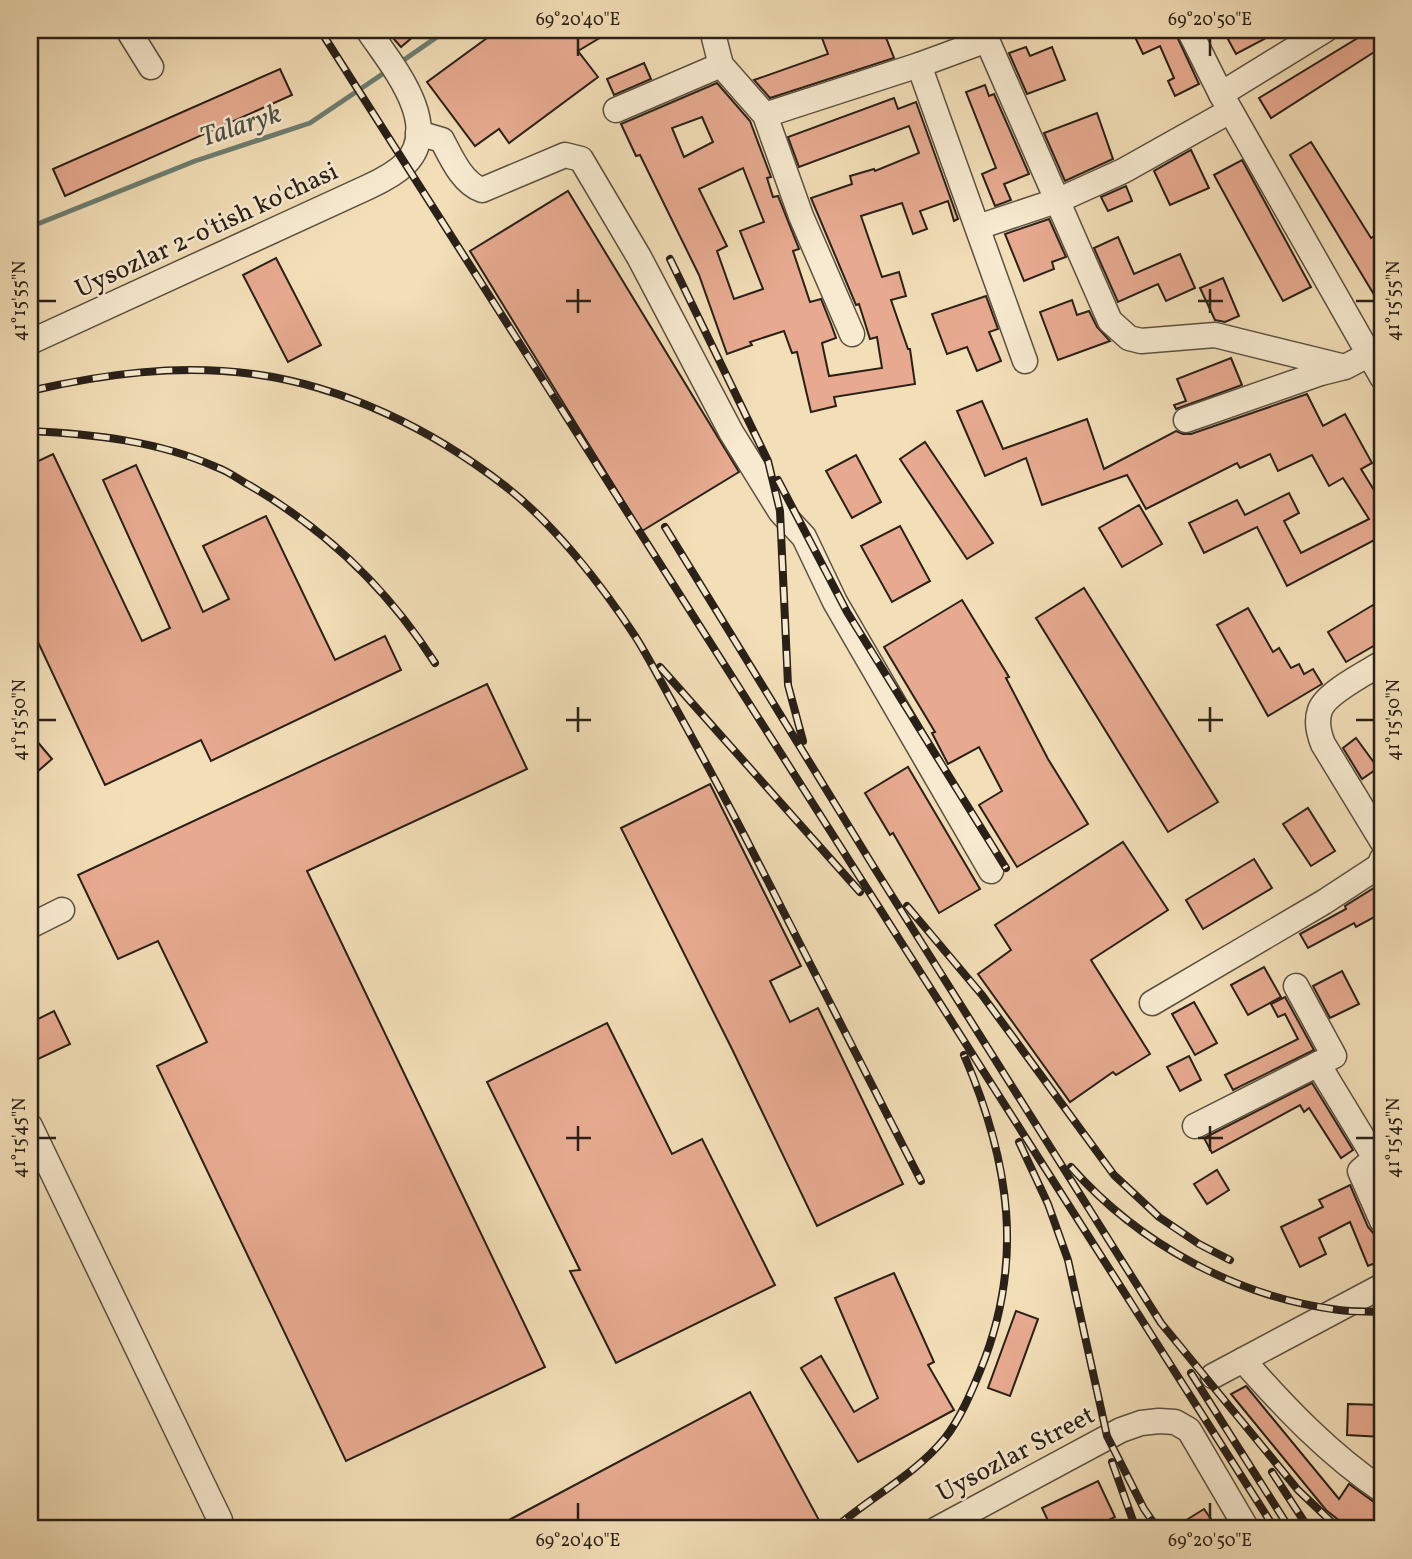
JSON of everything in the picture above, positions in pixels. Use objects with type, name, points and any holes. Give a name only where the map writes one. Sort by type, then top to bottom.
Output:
[{"type":"street","points":[[128,30],[150,67]]},
{"type":"street","points":[[712,30],[721,65],[765,115],[801,216],[852,334]]},
{"type":"street","points":[[1189,30],[1225,103],[1382,377]]},
{"type":"street","points":[[978,227],[1059,200],[1123,171],[1225,103],[1325,30]]},
{"type":"street","points":[[374,40],[405,84],[417,114],[418,133],[442,140],[470,183],[482,190],[565,155],[581,159],[639,257],[731,432],[780,511],[804,537],[835,602],[991,871]]},
{"type":"street","points":[[765,115],[987,40],[1110,321],[1129,338],[1152,341],[1214,335],[1345,367]]},
{"type":"street","points":[[616,110],[721,65]]},
{"type":"street","points":[[919,65],[1025,361]]},
{"type":"street","name":"Uysozlar 2-o'tish ko'chasi","points":[[30,342],[368,187],[405,164],[416,147],[418,133]]},
{"type":"street","points":[[1186,420],[1345,367],[1368,355]]},
{"type":"street","points":[[1382,663],[1332,695],[1320,708],[1318,726],[1323,744],[1382,841]]},
{"type":"street","points":[[1152,1003],[1324,902],[1379,866],[1382,859]]},
{"type":"street","points":[[30,926],[62,910]]},
{"type":"street","points":[[1195,1126],[1334,1056],[1296,986]]},
{"type":"street","points":[[1318,1064],[1376,1158],[1360,1171],[1382,1221]]},
{"type":"street","points":[[30,1126],[220,1520],[219,1529]]},
{"type":"street","points":[[1213,1376],[1382,1286]]},
{"type":"street","points":[[1243,1360],[1288,1412],[1355,1472],[1382,1490]]},
{"type":"street","name":"Uysozlar Street","points":[[937,1529],[1121,1430],[1141,1423],[1159,1421],[1175,1422],[1189,1430],[1247,1529]]},
{"type":"building","points":[[386,30],[421,30],[401,47]]},
{"type":"building","points":[[498,30],[613,30],[578,51],[598,77],[509,143],[499,129],[475,146],[427,82]]},
{"type":"building","points":[[819,30],[883,30],[894,58],[770,98],[754,80],[828,54]]},
{"type":"building","points":[[1152,30],[1174,30],[1199,84],[1175,96],[1168,81],[1174,78],[1160,46],[1143,54],[1135,37]]},
{"type":"building","points":[[1223,30],[1281,30],[1236,54]]},
{"type":"building","points":[[1371,30],[1382,30],[1382,47],[1271,118],[1259,98]]},
{"type":"building","points":[[1026,47],[1030,56],[1052,47],[1065,80],[1027,94],[1009,53]]},
{"type":"building","points":[[644,63],[651,79],[614,95],[607,79]]},
{"type":"building","points":[[280,69],[292,95],[65,196],[53,169]]},
{"type":"building","points":[[717,83],[750,121],[771,177],[767,178],[773,197],[778,196],[799,249],[793,251],[810,302],[821,299],[836,338],[822,343],[829,376],[882,368],[877,337],[870,339],[859,304],[856,305],[811,198],[852,184],[850,176],[874,169],[875,171],[919,153],[909,126],[799,167],[788,137],[894,98],[898,109],[916,102],[958,219],[954,221],[948,201],[920,211],[927,229],[913,234],[902,203],[861,216],[882,277],[899,272],[906,296],[891,300],[910,349],[915,384],[834,397],[836,406],[811,412],[797,352],[792,353],[784,331],[750,342],[752,345],[727,354],[699,275],[640,155],[636,156],[621,124]],"holes":[[[702,117],[713,142],[684,157],[672,128]],[[743,168],[764,222],[740,231],[763,289],[734,299],[717,251],[727,246],[699,189]]]},
{"type":"building","points":[[985,85],[989,96],[994,94],[1029,174],[1004,184],[1011,200],[995,206],[982,174],[996,168],[966,92]]},
{"type":"building","points":[[1097,113],[1113,159],[1065,181],[1044,133]]},
{"type":"building","points":[[1311,142],[1371,238],[1376,235],[1382,246],[1382,308],[1290,155]]},
{"type":"building","points":[[1191,150],[1209,188],[1170,205],[1154,171]]},
{"type":"building","points":[[1242,160],[1311,287],[1283,301],[1214,175]]},
{"type":"building","points":[[1126,186],[1132,201],[1108,211],[1101,197]]},
{"type":"building","points":[[568,191],[739,472],[642,531],[470,251]]},
{"type":"building","points":[[1049,219],[1066,257],[1052,262],[1054,269],[1024,281],[1005,234]]},
{"type":"building","points":[[1118,237],[1134,274],[1180,254],[1195,288],[1166,301],[1158,284],[1118,302],[1094,248]]},
{"type":"building","points":[[276,258],[321,345],[288,362],[243,275]]},
{"type":"building","points":[[1223,278],[1239,316],[1225,322],[1215,320],[1200,288]]},
{"type":"building","points":[[986,296],[998,329],[989,332],[1001,361],[977,371],[967,347],[947,354],[932,314]]},
{"type":"building","points":[[1072,300],[1077,315],[1089,311],[1097,327],[1110,341],[1058,360],[1040,312]]},
{"type":"building","points":[[1231,358],[1242,385],[1176,409],[1174,405],[1186,401],[1177,379]]},
{"type":"building","points":[[1307,394],[1323,426],[1345,414],[1372,463],[1361,469],[1382,503],[1382,540],[1380,537],[1287,586],[1257,527],[1204,553],[1189,523],[1237,500],[1245,515],[1289,493],[1299,513],[1284,521],[1301,553],[1369,519],[1343,478],[1329,486],[1312,455],[1278,471],[1270,454],[1240,468],[1237,463],[1146,509],[1127,475],[1042,505],[1026,458],[985,476],[957,411],[982,401],[1003,449],[1087,419],[1104,469],[1176,431],[1191,434]]},
{"type":"building","points":[[925,442],[993,543],[967,559],[900,459]]},
{"type":"building","points":[[53,454],[142,641],[170,628],[103,480],[136,465],[203,612],[229,599],[203,546],[266,516],[335,660],[385,636],[401,670],[211,761],[201,740],[105,785],[30,625],[30,465]]},
{"type":"building","points":[[856,455],[881,502],[852,518],[826,471]]},
{"type":"building","points":[[1139,505],[1162,544],[1122,567],[1099,528]]},
{"type":"building","points":[[900,526],[930,581],[892,602],[861,546]]},
{"type":"building","points":[[1084,588],[1218,802],[1168,832],[1036,618]]},
{"type":"building","points":[[962,600],[1009,677],[1006,678],[1048,759],[1088,824],[1017,867],[979,805],[1002,791],[979,747],[948,764],[932,733],[935,732],[884,647]]},
{"type":"building","points":[[1373,605],[1382,620],[1382,641],[1346,662],[1328,632]]},
{"type":"building","points":[[1248,608],[1273,652],[1279,648],[1291,668],[1299,664],[1304,674],[1313,669],[1322,684],[1268,716],[1217,625]]},
{"type":"building","points":[[487,684],[527,769],[307,871],[545,1367],[346,1461],[157,1066],[207,1042],[158,941],[118,959],[78,875]]},
{"type":"building","points":[[30,733],[52,759],[30,778]]},
{"type":"building","points":[[1356,738],[1378,768],[1362,779],[1343,748]]},
{"type":"building","points":[[908,767],[980,889],[939,913],[893,833],[890,835],[865,793]]},
{"type":"building","points":[[710,784],[801,966],[770,981],[790,1022],[818,1008],[903,1184],[817,1226],[621,828]]},
{"type":"building","points":[[1308,808],[1335,851],[1311,866],[1283,824]]},
{"type":"building","points":[[1123,842],[1168,910],[1091,960],[1150,1054],[1116,1075],[1113,1072],[1070,1102],[978,974],[1011,950],[995,925]]},
{"type":"building","points":[[1254,859],[1272,888],[1203,929],[1186,900]]},
{"type":"building","points":[[1374,888],[1382,904],[1382,913],[1356,927],[1354,923],[1308,948],[1300,934],[1346,909],[1345,906]]},
{"type":"building","points":[[1264,967],[1281,997],[1248,1015],[1231,985]]},
{"type":"building","points":[[1342,971],[1359,1004],[1330,1018],[1313,986]]},
{"type":"building","points":[[1285,997],[1314,1050],[1233,1090],[1225,1075],[1298,1039],[1285,1014],[1278,1017],[1271,1004]]},
{"type":"building","points":[[1194,1002],[1217,1043],[1195,1055],[1172,1014]]},
{"type":"building","points":[[54,1011],[70,1044],[36,1060],[30,1047],[30,1023]]},
{"type":"building","points":[[607,1023],[672,1154],[702,1139],[775,1285],[616,1363],[570,1271],[580,1270],[487,1082]]},
{"type":"building","points":[[1189,1056],[1201,1080],[1180,1091],[1167,1067]]},
{"type":"building","points":[[1312,1083],[1353,1150],[1341,1158],[1309,1108],[1304,1112],[1300,1105],[1212,1153],[1204,1138]]},
{"type":"building","points":[[1217,1170],[1229,1190],[1207,1204],[1194,1184]]},
{"type":"building","points":[[1350,1185],[1368,1227],[1374,1234],[1382,1260],[1368,1266],[1350,1222],[1319,1238],[1326,1254],[1300,1267],[1281,1227],[1323,1207],[1319,1200]]},
{"type":"building","points":[[894,1273],[934,1362],[928,1365],[954,1410],[858,1462],[801,1368],[821,1356],[854,1412],[878,1398],[835,1298]]},
{"type":"building","points":[[1016,1311],[1038,1319],[1010,1396],[988,1388]]},
{"type":"building","points":[[1246,1386],[1339,1499],[1349,1484],[1382,1508],[1382,1529],[1350,1529],[1326,1510],[1231,1394]]},
{"type":"building","points":[[750,1392],[820,1522],[806,1529],[492,1529]]},
{"type":"building","points":[[1348,1404],[1382,1405],[1382,1437],[1347,1435]]},
{"type":"building","points":[[1098,1481],[1115,1517],[1089,1529],[1052,1529],[1042,1508]]},
{"type":"building","points":[[1204,1509],[1218,1529],[1194,1529],[1188,1519]]},
{"type":"waterway","name":"Talaryk","points":[[398,64],[447,30]]},
{"type":"waterway","name":"Talaryk","points":[[30,227],[195,161],[310,123],[387,71]]},
{"type":"railway","points":[[320,30],[1275,1529]]},
{"type":"railway","points":[[670,259],[768,461],[780,511],[788,685],[803,741]]},
{"type":"railway","points":[[30,391],[141,372],[225,371],[287,380],[354,400],[418,429],[477,466],[523,501],[559,536],[592,576],[645,653],[738,822],[921,1181]]},
{"type":"railway","points":[[30,431],[125,440],[194,458],[229,473],[277,502],[352,562],[396,610],[435,663]]},
{"type":"railway","points":[[778,480],[847,612],[1006,868]]},
{"type":"railway","points":[[665,527],[875,869],[1161,1323],[1298,1490],[1339,1529]]},
{"type":"railway","points":[[660,667],[860,892]]},
{"type":"railway","points":[[907,906],[982,995],[1114,1175],[1159,1217],[1199,1244],[1230,1260]]},
{"type":"railway","points":[[834,1529],[920,1464],[945,1438],[969,1397],[994,1331],[1003,1291],[1007,1251],[1006,1212],[992,1134],[964,1055]]},
{"type":"railway","points":[[1019,1142],[1048,1204],[1068,1260],[1107,1436],[1144,1509],[1158,1529]]},
{"type":"railway","points":[[1071,1167],[1098,1195],[1159,1243],[1227,1279],[1301,1303],[1344,1311],[1382,1312]]},
{"type":"railway","points":[[1191,1373],[1290,1529]]},
{"type":"railway","points":[[1112,1462],[1136,1529]]},
{"type":"railway","points":[[1272,1472],[1309,1529]]}]
